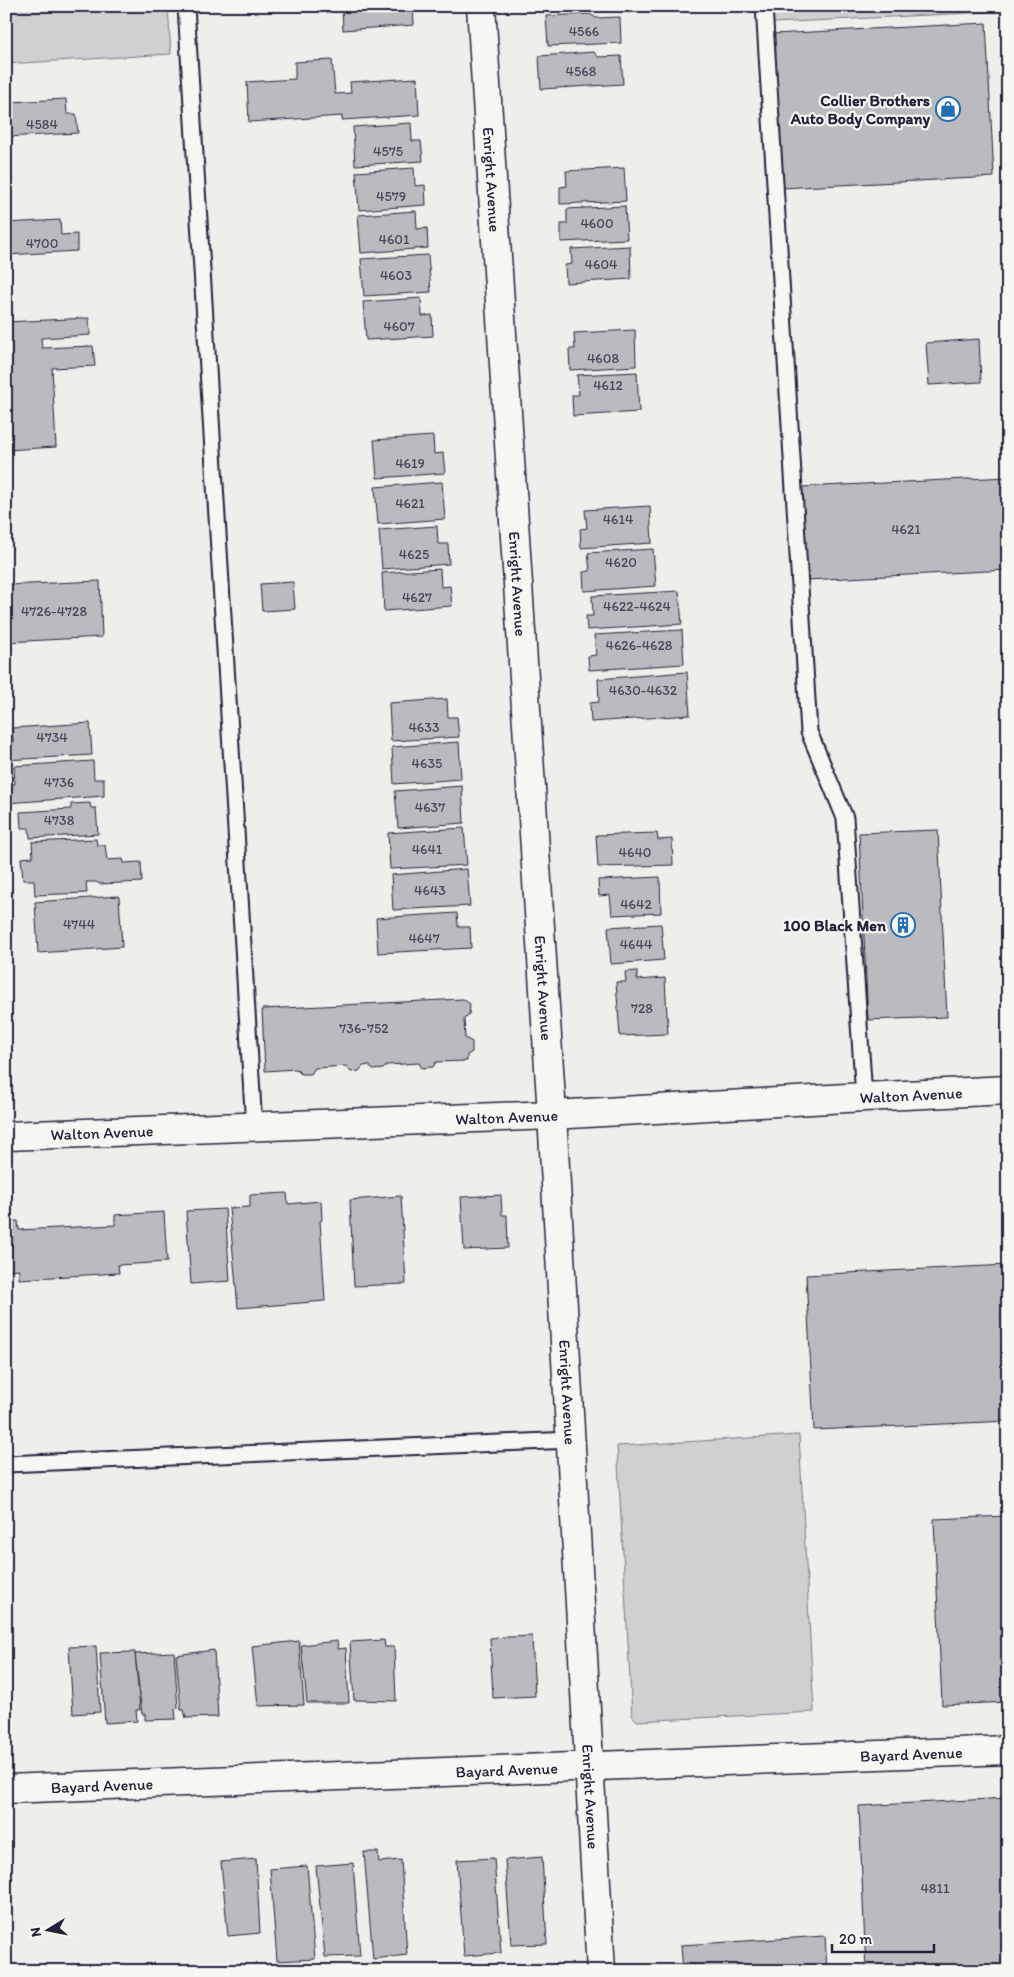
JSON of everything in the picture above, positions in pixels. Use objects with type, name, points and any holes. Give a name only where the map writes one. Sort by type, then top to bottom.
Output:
[{"type":"street","name":"Enright Avenue","points":[[481,6],[552,1115],[602,1971]]},
{"type":"street","name":"Walton Avenue","points":[[6,1136],[552,1115],[1008,1090]]},
{"type":"street","name":"Bayard Avenue","points":[[6,1789],[1008,1750]]},
{"type":"lane","points":[[186,6],[254,1127]]},
{"type":"lane","points":[[764,6],[809,732],[844,818],[864,1097]]},
{"type":"lane","points":[[6,1464],[571,1440]]},
{"type":"shaded area","points":[[6,6],[168,6],[171,54],[6,64]]},
{"type":"shaded area","points":[[771,6],[989,6],[989,12],[772,23]]},
{"type":"shaded area","points":[[799,1435],[814,1712],[637,1721],[632,1716],[617,1446]]},
{"type":"building","points":[[342,6],[413,6],[414,25],[343,30]]},
{"type":"building","points":[[545,6],[601,6],[545,9]]},
{"type":"building","points":[[590,14],[596,18],[620,17],[621,43],[548,46],[546,16]]},
{"type":"building","points":[[986,23],[994,177],[781,188],[773,34]]},
{"type":"building","points":[[594,52],[598,57],[621,56],[623,84],[541,89],[539,56]]},
{"type":"building","points":[[332,60],[335,94],[351,93],[350,82],[417,78],[419,115],[342,120],[342,116],[249,122],[247,82],[295,79],[295,62]]},
{"type":"building","points":[[66,99],[67,114],[76,114],[78,133],[6,137],[6,110],[12,110],[11,102]]},
{"type":"building","points":[[411,123],[412,141],[421,141],[423,161],[355,165],[353,127]]},
{"type":"building","points":[[414,168],[415,186],[425,185],[426,205],[359,210],[356,172]]},
{"type":"building","points":[[624,168],[626,201],[560,204],[560,187],[567,186],[566,171]]},
{"type":"building","points":[[625,206],[627,239],[561,242],[561,224],[567,224],[567,209]]},
{"type":"building","points":[[416,211],[417,229],[427,228],[428,248],[361,253],[358,215]]},
{"type":"building","points":[[60,220],[61,235],[77,234],[77,251],[6,255],[6,223]]},
{"type":"building","points":[[630,246],[631,279],[566,283],[565,265],[572,264],[571,249]]},
{"type":"building","points":[[428,255],[431,292],[364,296],[361,259]]},
{"type":"building","points":[[421,298],[422,316],[432,315],[433,336],[366,340],[363,302]]},
{"type":"building","points":[[89,318],[90,335],[41,338],[42,348],[93,346],[95,366],[52,368],[56,447],[6,450],[6,322]]},
{"type":"building","points":[[635,330],[636,366],[570,370],[569,349],[575,349],[574,333]]},
{"type":"building","points":[[979,339],[981,382],[929,385],[926,343]]},
{"type":"building","points":[[637,372],[639,412],[573,416],[572,395],[579,395],[577,375]]},
{"type":"building","points":[[433,436],[434,454],[443,453],[445,473],[377,478],[374,440]]},
{"type":"building","points":[[1008,477],[1008,570],[806,580],[802,487]]},
{"type":"building","points":[[442,482],[445,519],[378,524],[375,487]]},
{"type":"building","points":[[650,506],[652,543],[581,548],[580,529],[587,528],[585,510]]},
{"type":"building","points":[[437,526],[438,544],[448,544],[449,564],[382,569],[379,530]]},
{"type":"building","points":[[653,549],[656,586],[584,591],[583,572],[590,571],[588,553]]},
{"type":"building","points":[[440,569],[441,587],[450,586],[452,606],[384,611],[382,573]]},
{"type":"building","points":[[100,581],[102,637],[6,642],[6,585]]},
{"type":"building","points":[[293,582],[295,609],[262,611],[260,584]]},
{"type":"building","points":[[679,591],[682,624],[587,630],[586,616],[593,616],[592,596]]},
{"type":"building","points":[[682,630],[684,664],[589,670],[588,656],[596,655],[594,635]]},
{"type":"building","points":[[687,672],[690,715],[591,722],[590,703],[599,702],[598,679]]},
{"type":"building","points":[[447,699],[448,717],[457,717],[459,737],[391,741],[389,703]]},
{"type":"building","points":[[90,723],[92,755],[6,760],[6,745],[13,745],[12,728]]},
{"type":"building","points":[[459,742],[461,779],[394,784],[392,747]]},
{"type":"building","points":[[93,761],[94,779],[104,779],[104,796],[6,803],[6,785],[15,784],[14,766]]},
{"type":"building","points":[[462,786],[464,823],[398,828],[395,791]]},
{"type":"building","points":[[90,803],[91,808],[96,808],[98,834],[30,838],[29,828],[21,828],[20,812],[71,809],[71,804]]},
{"type":"building","points":[[464,828],[467,865],[390,869],[388,833]]},
{"type":"building","name":"100 Black Men","points":[[938,830],[947,1017],[868,1020],[859,833]]},
{"type":"building","points":[[657,833],[658,840],[672,839],[673,865],[598,867],[596,835]]},
{"type":"building","points":[[96,839],[97,845],[105,845],[107,860],[123,859],[124,863],[141,862],[142,882],[100,884],[86,882],[87,893],[35,895],[34,880],[23,880],[21,858],[33,857],[32,842]]},
{"type":"building","points":[[467,869],[470,906],[393,910],[391,875]]},
{"type":"building","points":[[660,877],[661,913],[612,915],[610,895],[599,896],[598,880]]},
{"type":"building","points":[[119,896],[122,947],[38,953],[35,902]]},
{"type":"building","points":[[457,913],[458,927],[470,927],[471,948],[378,953],[376,918]]},
{"type":"building","points":[[661,924],[664,960],[611,964],[608,927]]},
{"type":"building","points":[[637,971],[637,980],[665,978],[668,1034],[620,1036],[616,982],[626,982],[625,972]]},
{"type":"building","points":[[463,999],[470,1004],[469,1014],[464,1019],[465,1038],[472,1042],[472,1052],[467,1055],[467,1061],[436,1062],[433,1067],[422,1068],[419,1063],[387,1065],[383,1069],[373,1070],[369,1065],[363,1066],[359,1071],[351,1072],[346,1066],[315,1068],[311,1074],[301,1074],[296,1069],[265,1071],[262,1009]]},
{"type":"building","points":[[287,1193],[288,1204],[321,1201],[322,1220],[320,1221],[325,1301],[238,1308],[229,1208],[250,1207],[250,1195]]},
{"type":"building","points":[[501,1195],[502,1215],[507,1215],[508,1248],[464,1250],[461,1197]]},
{"type":"building","points":[[401,1196],[406,1284],[354,1286],[350,1200]]},
{"type":"building","points":[[225,1209],[230,1281],[191,1284],[186,1211]]},
{"type":"building","points":[[164,1212],[167,1262],[118,1265],[119,1273],[19,1279],[19,1269],[6,1270],[6,1221],[18,1221],[19,1230],[115,1225],[115,1215]]},
{"type":"building","points":[[1008,1265],[1008,1421],[814,1430],[806,1275]]},
{"type":"building","points":[[1008,1516],[1008,1702],[942,1705],[934,1519]]},
{"type":"building","points":[[532,1636],[535,1696],[493,1698],[490,1638]]},
{"type":"building","points":[[384,1640],[385,1647],[394,1647],[396,1701],[354,1700],[350,1642]]},
{"type":"building","points":[[299,1641],[304,1705],[258,1706],[252,1646]]},
{"type":"building","points":[[337,1641],[338,1649],[346,1648],[349,1703],[307,1703],[301,1645]]},
{"type":"building","points":[[96,1646],[100,1712],[73,1714],[69,1647]]},
{"type":"building","points":[[214,1650],[218,1717],[186,1718],[184,1710],[181,1710],[176,1655]]},
{"type":"building","points":[[135,1652],[140,1710],[136,1710],[137,1721],[105,1723],[100,1653]]},
{"type":"building","points":[[174,1652],[178,1708],[175,1709],[176,1719],[145,1720],[145,1714],[142,1714],[135,1654]]},
{"type":"building","points":[[1008,1798],[1008,1971],[866,1971],[859,1806]]},
{"type":"building","points":[[364,1852],[378,1852],[379,1862],[401,1860],[407,1955],[373,1959]]},
{"type":"building","points":[[542,1857],[547,1944],[511,1945],[505,1860]]},
{"type":"building","points":[[494,1858],[501,1953],[464,1956],[457,1860]]},
{"type":"building","points":[[256,1859],[260,1933],[228,1936],[221,1862]]},
{"type":"building","points":[[353,1863],[360,1956],[325,1957],[316,1866]]},
{"type":"building","points":[[307,1866],[315,1959],[277,1961],[270,1869]]},
{"type":"building","points":[[825,1936],[827,1971],[683,1971],[681,1945]]},
{"type":"place","name":"Collier Brothers Auto Body Company","points":[[948,109]]},
{"type":"place","name":"100 Black Men","points":[[903,925]]}]
